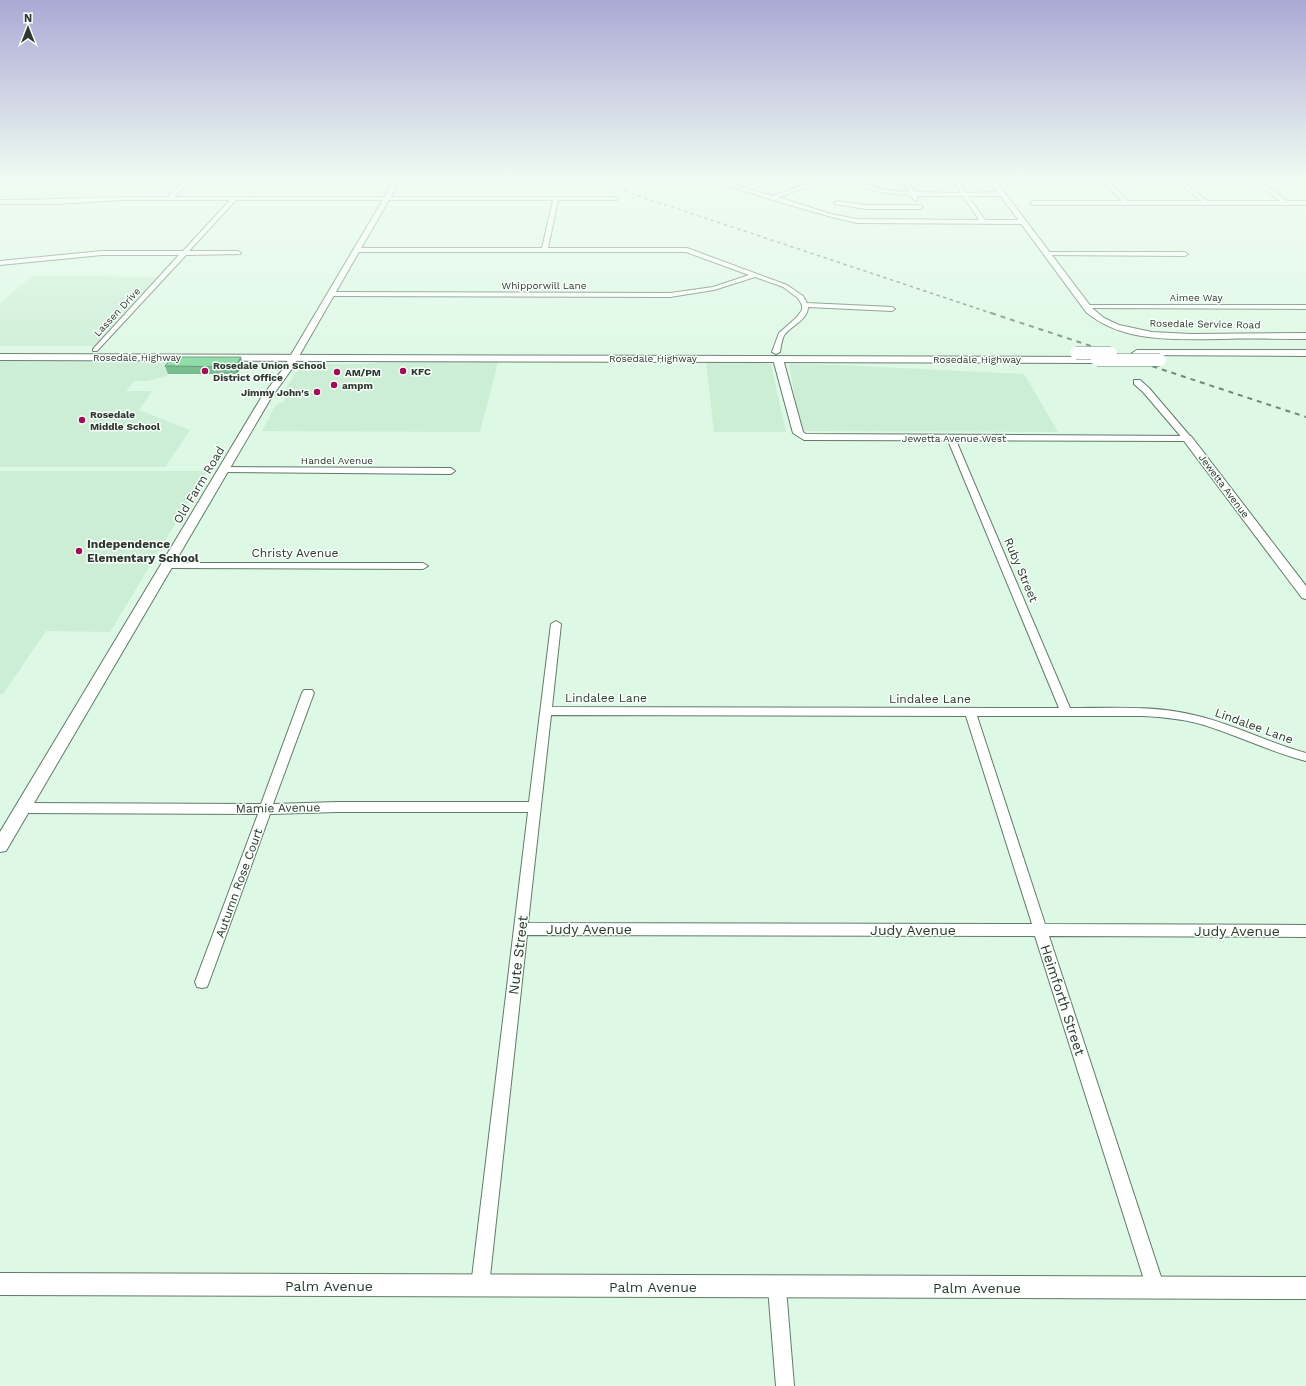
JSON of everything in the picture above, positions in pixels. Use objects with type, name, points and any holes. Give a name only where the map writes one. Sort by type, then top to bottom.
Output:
[{"type":"main road","name":"Rosedale Highway","points":[[0,350],[95,350],[295,354],[311,358],[672,358],[777,355],[914,355],[948,353],[1306,353]]},
{"type":"main road","points":[[79,357],[94,354],[166,351]]},
{"type":"main road","name":"Rosedale Highway","points":[[0,357],[555,352],[1097,360],[1306,359]]},
{"type":"main road","points":[[442,358],[453,355],[533,354],[555,352]]},
{"type":"main road","points":[[311,358],[333,362],[369,362],[375,364],[376,366]]},
{"type":"street","name":"Lassen Drive","points":[[95,350],[193,245]]},
{"type":"street","name":"Old Farm Road","points":[[0,846],[266,398],[295,354],[360,245]]},
{"type":"street","points":[[545,250],[546,245]]},
{"type":"street","points":[[1040,245],[1086,307]]},
{"type":"street","points":[[357,250],[687,250],[791,289],[801,297],[805,305],[803,314],[781,334],[777,355]]},
{"type":"street","points":[[0,263],[26,262],[102,253],[238,253]]},
{"type":"street","points":[[1047,254],[1185,254]]},
{"type":"street","name":"Whipporwill Lane","points":[[331,294],[670,295],[713,290],[755,275]]},
{"type":"street","points":[[805,305],[892,309]]},
{"type":"street","name":"Aimee Way","points":[[1086,307],[1306,307]]},
{"type":"street","name":"Rosedale Service Road","points":[[1086,307],[1092,314],[1108,323],[1147,334],[1171,336],[1306,336]]},
{"type":"street","name":"Jewetta Avenue West","points":[[777,355],[798,433],[804,437],[1188,438]]},
{"type":"street","name":"Jewetta Avenue","points":[[1137,382],[1146,390],[1188,438],[1306,594]]},
{"type":"street","name":"Ruby Street","points":[[951,438],[1066,712]]},
{"type":"street","name":"Handel Avenue","points":[[223,470],[451,471]]},
{"type":"street","name":"Christy Avenue","points":[[166,566],[423,566]]},
{"type":"street","name":"Nute Street","points":[[480,1286],[556,624]]},
{"type":"street","name":"Autumn Rose Court","points":[[202,982],[308,693]]},
{"type":"street","name":"Lindalee Lane","points":[[546,711],[1143,712],[1185,717],[1226,728],[1263,744],[1306,757]]},
{"type":"street","name":"Heimforth Street","points":[[970,712],[1156,1289]]},
{"type":"street","name":"Mamie Avenue","points":[[22,808],[266,809],[338,807],[535,807]]},
{"type":"street","name":"Judy Avenue","points":[[521,929],[1306,931]]},
{"type":"street","name":"Palm Avenue","points":[[0,1284],[777,1288],[1306,1288]]},
{"type":"street","points":[[777,1288],[785,1386]]},
{"type":"shaded area","points":[[32,276],[162,277],[98,346],[0,346],[0,303]]},
{"type":"shaded area","name":"Rosedale Middle School","points":[[0,361],[178,361],[167,376],[147,381],[134,381],[126,391],[152,391],[139,410],[190,430],[165,467],[0,467]]},
{"type":"shaded area","points":[[311,362],[365,364],[382,362],[498,362],[480,432],[262,431],[276,405],[284,401],[287,395],[284,391],[301,366]]},
{"type":"shaded area","points":[[706,362],[765,363],[771,365],[786,432],[714,432]]},
{"type":"shaded area","points":[[789,364],[1024,374],[1058,432],[801,431]]},
{"type":"shaded area","name":"Independence Elementary School","points":[[0,471],[207,471],[110,632],[46,631],[3,694],[0,694]]},
{"type":"building","points":[[173,357],[241,357],[235,367],[165,366]]},
{"type":"railway","points":[[786,245],[994,314]]},
{"type":"railway","points":[[991,313],[1306,417]]},
{"type":"place","name":"Rosedale Union School District Office","points":[[205,371]]},
{"type":"place","name":"KFC","points":[[403,371]]},
{"type":"place","name":"AM/PM","points":[[337,372]]},
{"type":"place","name":"ampm","points":[[334,385]]},
{"type":"place","name":"Jimmy John's","points":[[317,392]]},
{"type":"place","name":"Rosedale Middle School","points":[[82,420]]},
{"type":"place","name":"Independence Elementary School","points":[[79,551]]}]
